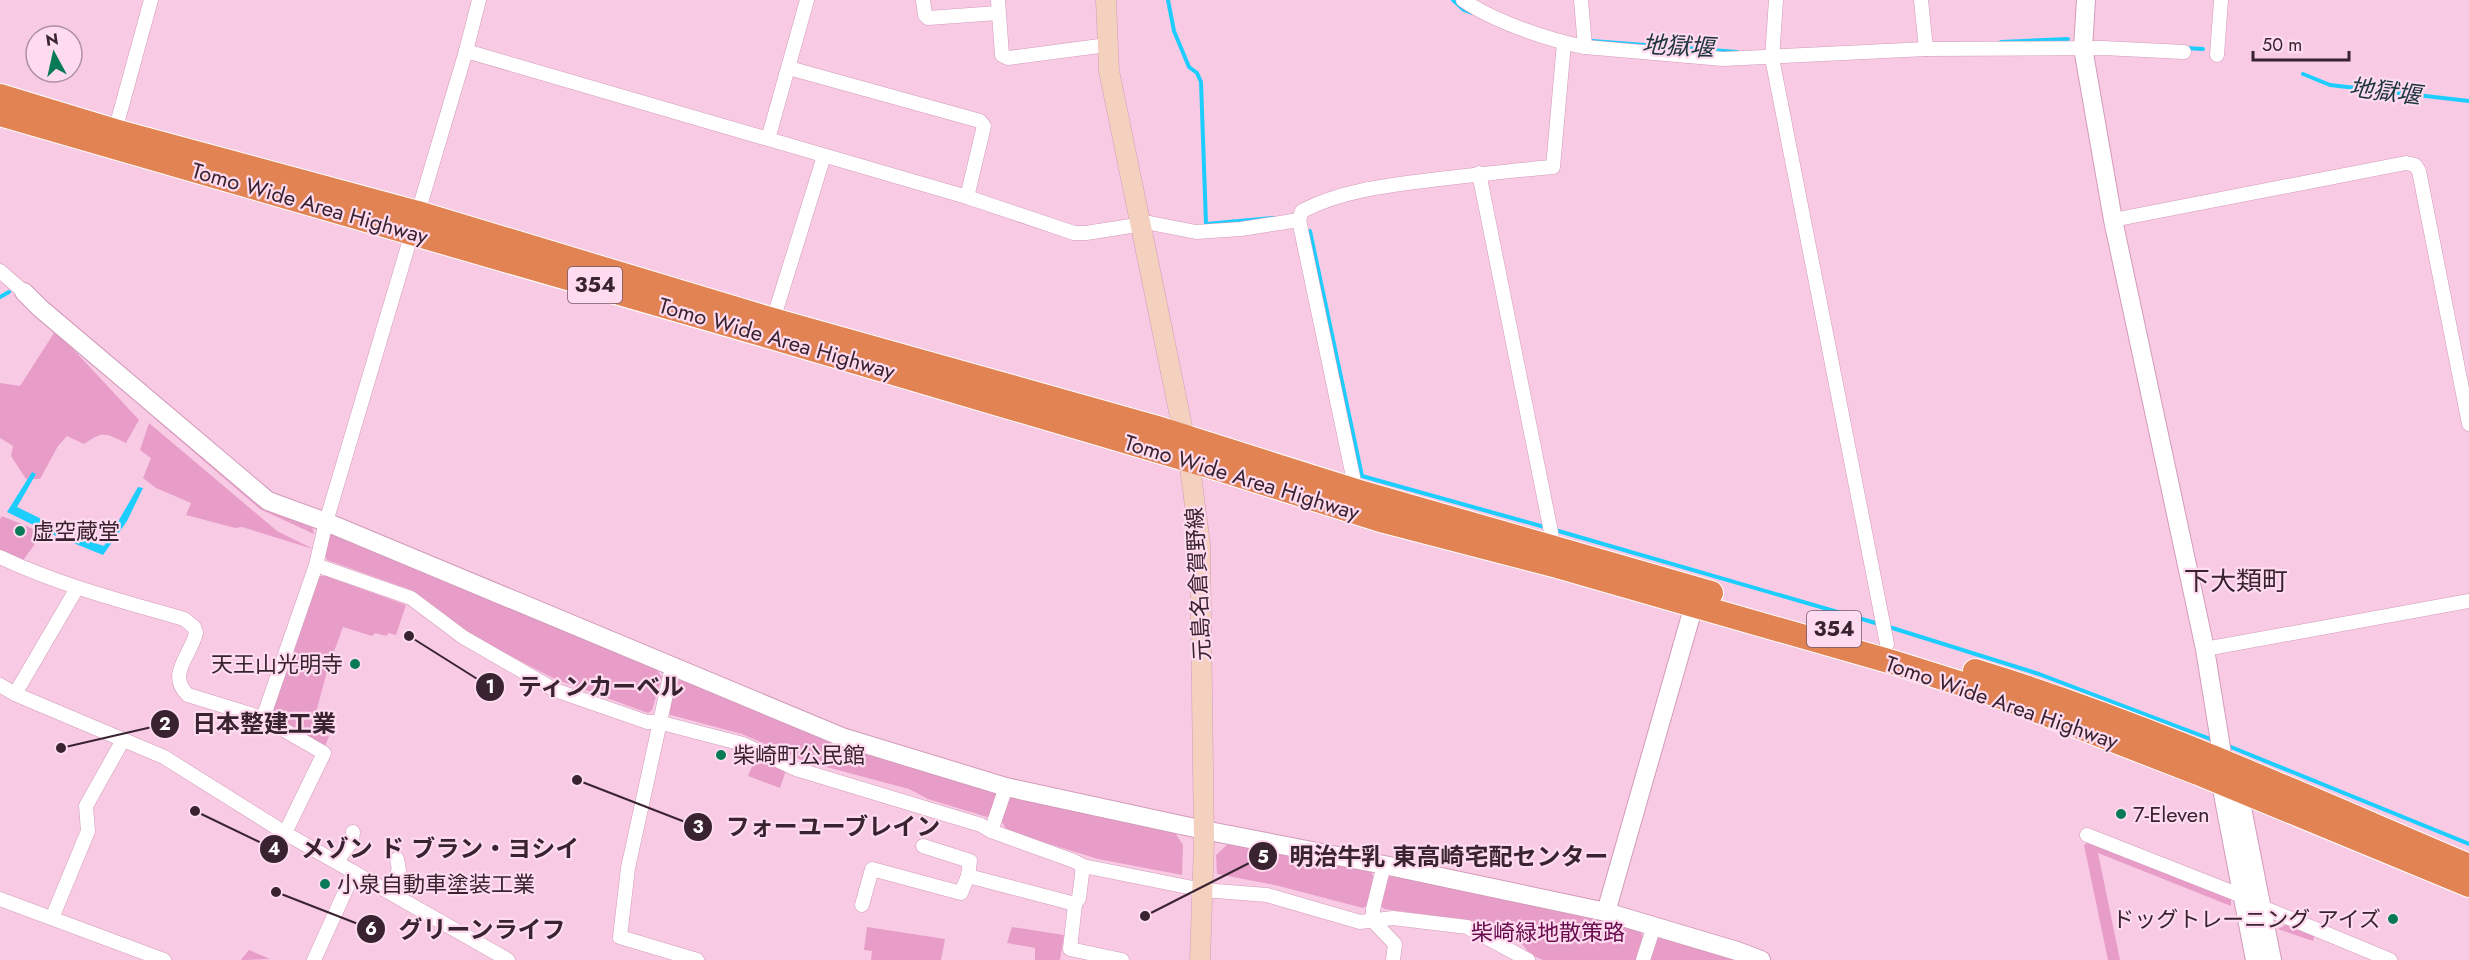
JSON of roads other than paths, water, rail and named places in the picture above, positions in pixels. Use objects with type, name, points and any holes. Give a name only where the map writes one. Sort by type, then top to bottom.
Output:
[{"type":"highway","name":"Tomo Wide Area Highway","points":[[0,96],[415,222],[1186,448],[1356,491],[1554,547],[1887,644],[2055,696],[2227,777],[2469,885]]},
{"type":"highway","name":"Tomo Wide Area Highway","points":[[0,114],[415,222],[773,320],[1186,448],[1384,521],[1557,566],[1994,694],[2469,866]]},
{"type":"main road","name":"元島名倉賀野線","points":[[1106,0],[1110,70],[1186,448],[1200,544],[1203,830],[1200,960]]},
{"type":"street","points":[[115,131],[151,0]]},
{"type":"street","points":[[263,718],[316,565],[326,522],[466,51],[479,0]]},
{"type":"street","points":[[768,140],[807,0]]},
{"type":"street","points":[[923,0],[925,15],[928,18],[998,7],[1002,55],[1008,58],[1107,45]]},
{"type":"street","points":[[1463,0],[1479,11],[1564,43],[1585,47],[1723,59],[1926,49],[2083,48],[2184,52]]},
{"type":"street","points":[[1581,0],[1585,47]]},
{"type":"street","points":[[1776,0],[1772,58],[1887,644]]},
{"type":"street","points":[[1921,0],[1926,49]]},
{"type":"street","points":[[2086,0],[2083,48],[2113,220],[2205,649],[2227,777],[2242,896],[2254,960]]},
{"type":"street","points":[[2217,54],[2221,0]]},
{"type":"street","points":[[1356,491],[1299,220],[1302,211],[1343,194],[1382,186],[1479,173],[1553,167],[1564,43]]},
{"type":"street","points":[[466,51],[967,196],[1074,233],[1150,223],[1196,232],[1241,230],[1299,220]]},
{"type":"street","points":[[789,68],[980,121],[984,126],[967,196]]},
{"type":"street","points":[[773,320],[824,156]]},
{"type":"street","points":[[2113,220],[2406,163],[2415,165],[2420,171],[2469,424]]},
{"type":"street","points":[[1479,173],[1554,547]]},
{"type":"street","points":[[0,271],[40,308],[268,501],[326,522],[842,737],[1006,787],[1203,830],[1606,912],[1761,960]]},
{"type":"street","points":[[0,557],[31,572],[77,588],[184,619],[190,623],[196,633],[179,672],[177,681],[181,689],[188,695],[263,718],[324,753],[285,833]]},
{"type":"street","points":[[316,565],[411,598],[463,637],[555,690],[647,722],[658,722],[743,744],[796,769],[981,825],[991,831],[1083,866],[1203,890],[1267,895],[1350,920],[1373,921],[1394,918],[1467,927],[1525,959]]},
{"type":"street","points":[[15,694],[77,588]]},
{"type":"street","points":[[2205,649],[2469,601]]},
{"type":"street","points":[[1606,912],[1694,605]]},
{"type":"street","points":[[672,667],[658,722],[628,868],[620,938],[697,960]]},
{"type":"street","points":[[0,685],[15,694],[164,757],[285,833],[508,960]]},
{"type":"street","points":[[52,918],[88,831],[86,806],[123,740]]},
{"type":"street","points":[[2227,777],[2262,907],[2272,960]]},
{"type":"street","points":[[991,831],[1006,787]]},
{"type":"street","points":[[336,862],[352,841],[353,832]]},
{"type":"street","points":[[2086,835],[2242,896],[2262,907],[2391,960]]},
{"type":"street","points":[[862,905],[872,870],[961,893],[968,876],[970,861],[923,846]]},
{"type":"street","points":[[388,891],[399,870],[397,859]]},
{"type":"street","points":[[1384,865],[1373,909],[1373,921],[1395,944],[1393,960]]},
{"type":"street","points":[[1083,866],[1075,904],[1070,949],[1122,960]]},
{"type":"street","points":[[314,960],[354,872]]},
{"type":"street","points":[[968,876],[1075,904]]},
{"type":"street","points":[[0,899],[164,960]]},
{"type":"street","points":[[1643,960],[1654,926]]},
{"type":"water","points":[[32,472],[36,474],[17,507],[82,539],[104,546],[138,487],[143,488],[127,521],[103,555],[56,536],[7,512]]},
{"type":"waterway","points":[[1168,0],[1174,31],[1189,67],[1197,73],[1201,82],[1206,224],[1273,218]]},
{"type":"waterway","name":"地獄堰","points":[[1453,0],[1464,10],[1472,13]]},
{"type":"waterway","name":"地獄堰","points":[[2001,42],[2068,39]]},
{"type":"waterway","name":"地獄堰","points":[[1592,41],[1737,52]]},
{"type":"waterway","name":"地獄堰","points":[[2186,48],[2203,49]]},
{"type":"waterway","name":"地獄堰","points":[[2303,74],[2330,85],[2469,101]]},
{"type":"waterway","points":[[1310,231],[1362,476],[1548,528]]},
{"type":"waterway","points":[[0,297],[9,292]]},
{"type":"waterway","points":[[1555,530],[1879,624]]},
{"type":"waterway","points":[[1886,626],[2039,674],[2213,740]]},
{"type":"waterway","points":[[2226,745],[2469,844]]},
{"type":"place","name":"虚空蔵堂","points":[[20,531]]},
{"type":"place","name":"ティンカーベル","points":[[409,636]]},
{"type":"place","name":"天王山光明寺","points":[[355,664]]},
{"type":"place","name":"日本整建工業","points":[[61,748]]},
{"type":"place","name":"柴崎町公民館","points":[[721,755]]},
{"type":"place","name":"フォーユーブレイン","points":[[577,780]]},
{"type":"place","name":"メゾン ド ブラン・ヨシイ","points":[[195,811]]},
{"type":"place","name":"7-Eleven","points":[[2121,814]]},
{"type":"place","name":"小泉自動車塗装工業","points":[[325,884]]},
{"type":"place","name":"グリーンライフ","points":[[276,892]]},
{"type":"place","name":"明治牛乳 東高崎宅配センター","points":[[1145,916]]},
{"type":"place","name":"ドッグトレーニング アイズ","points":[[2393,919]]},
{"type":"district","name":"下大類町","points":[[2236,581]]},
{"type":"park label","name":"柴崎緑地散策路","points":[[1548,932]]}]
